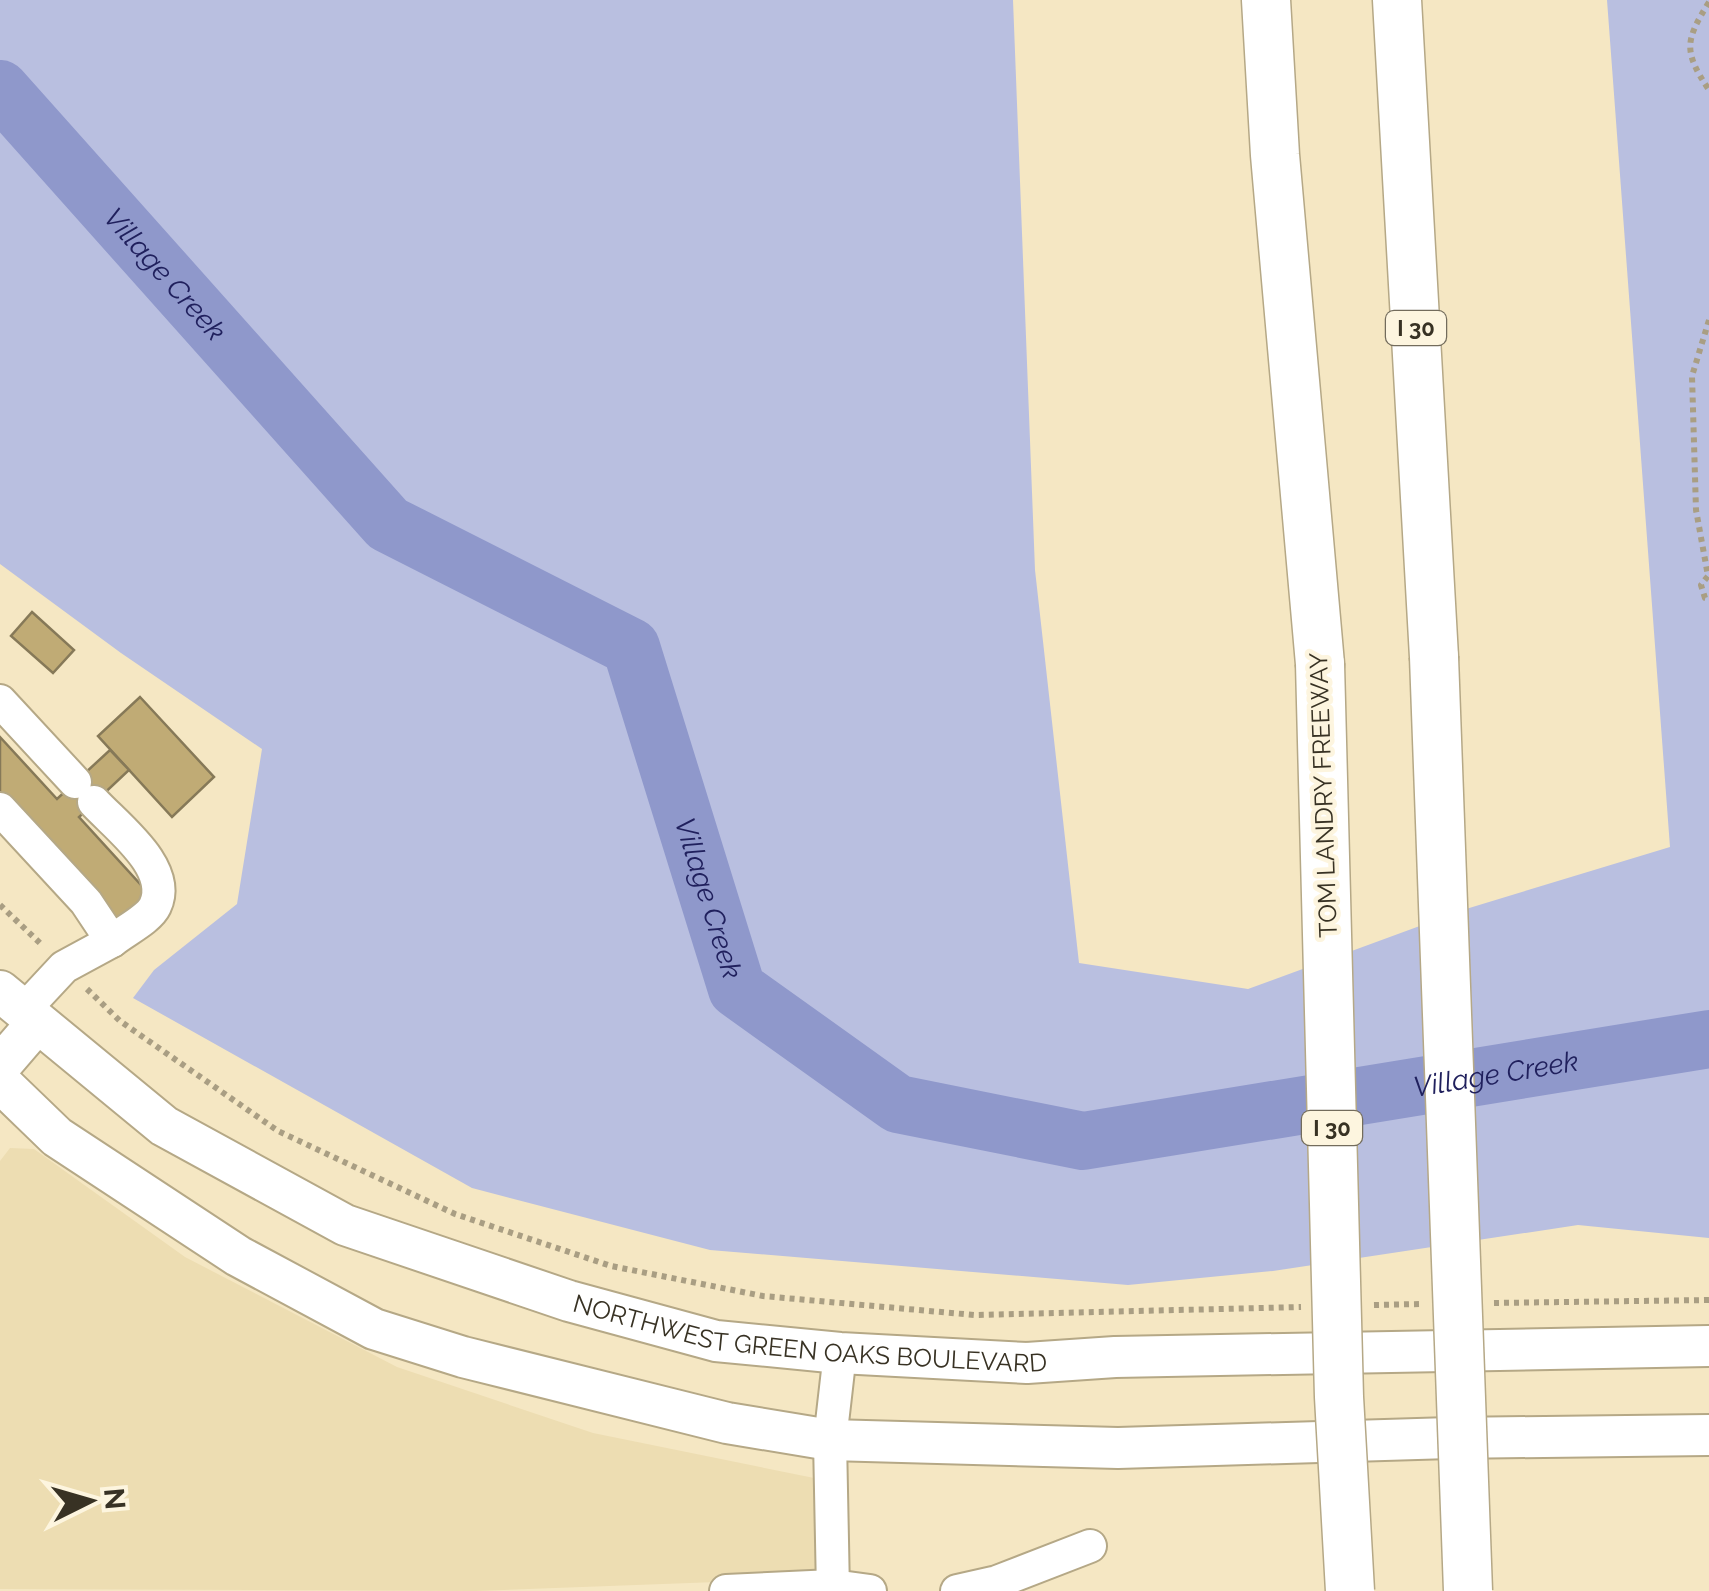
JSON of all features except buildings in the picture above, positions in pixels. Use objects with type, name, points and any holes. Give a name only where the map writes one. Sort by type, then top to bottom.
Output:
[{"type":"highway","name":"TOM LANDRY FREEWAY","points":[[1266,0],[1320,664],[1338,1397],[1350,1591]]},
{"type":"highway","name":"I 30","points":[[1397,0],[1434,657],[1468,1591]]},
{"type":"main road","points":[[0,1066],[12,1003]]},
{"type":"main road","name":"NORTHWEST GREEN OAKS BOULEVARD","points":[[12,1003],[164,1126],[345,1226],[569,1301],[716,1341],[840,1353],[1027,1363],[1155,1356],[1709,1346]]},
{"type":"main road","points":[[0,1082],[57,1137],[238,1256],[374,1328],[464,1357],[708,1418],[830,1440],[1118,1448],[1709,1435]]},
{"type":"street","points":[[0,702],[148,861],[160,887],[154,910],[12,1003]]},
{"type":"street","points":[[0,809],[86,902],[112,940]]},
{"type":"street","points":[[833,1589],[830,1440],[840,1353]]},
{"type":"street","points":[[957,1591],[997,1582],[1090,1546]]},
{"type":"street","points":[[726,1591],[870,1591]]},
{"type":"path","points":[[1709,2],[1689,39],[1689,53],[1709,90]]},
{"type":"path","points":[[1708,324],[1692,376],[1696,510],[1709,576],[1702,585],[1705,598],[1709,599]]},
{"type":"path","points":[[0,904],[120,1020],[278,1131],[455,1214],[611,1266],[763,1296],[974,1315],[1310,1307]]},
{"type":"path","points":[[1487,1303],[1709,1300]]},
{"type":"path","points":[[1369,1306],[1428,1304]]},
{"type":"shaded area","points":[[0,0],[1013,0],[1035,570],[1079,963],[1248,989],[1466,909],[1670,847],[1607,0],[1709,0],[1709,1238],[1578,1225],[1273,1271],[1128,1285],[710,1250],[472,1188],[133,998],[154,970],[237,904],[262,749],[0,564]]},
{"type":"shaded area","points":[[10,1148],[34,1149],[185,1257],[397,1367],[593,1433],[819,1479],[824,1572],[801,1579],[475,1591],[0,1589],[0,1161]]},
{"type":"waterway","name":"Village Creek","points":[[0,89],[388,524],[631,647],[737,989],[898,1104],[1083,1141],[1709,1039]]}]
